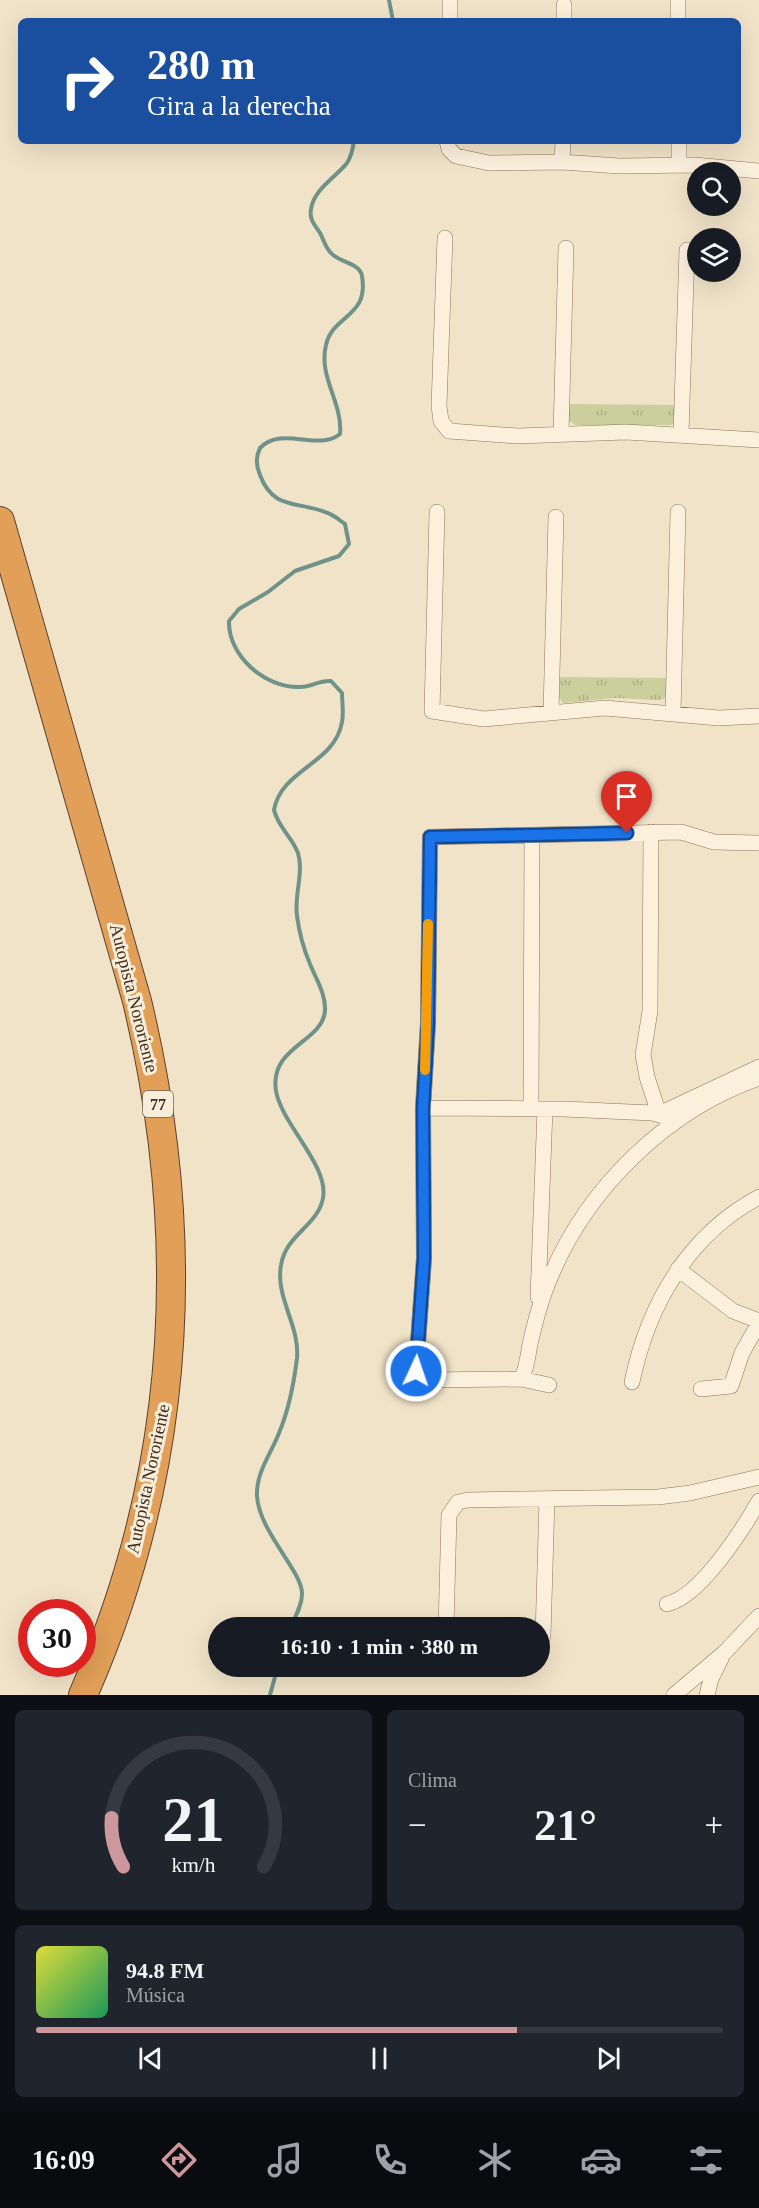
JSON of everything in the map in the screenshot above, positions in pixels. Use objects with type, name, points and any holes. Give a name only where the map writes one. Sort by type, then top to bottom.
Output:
[{"type":"highway","name":"Autopista Nororiente","points":[[0,520],[137,1000],[154,1078],[170,1208],[173,1285],[169,1367],[159,1445],[132,1558],[114,1614],[83,1695]]},
{"type":"highway","name":"Autopista Nororiente","points":[[0,584],[123,1017],[140,1104],[153,1220],[156,1282],[153,1346],[144,1420],[122,1524],[96,1609]]},
{"type":"highway","points":[[63,1695],[71,1677]]},
{"type":"street","points":[[450,0],[450,18]]},
{"type":"street","points":[[678,2],[678,18]]},
{"type":"street","points":[[564,5],[564,18]]},
{"type":"street","points":[[448,144],[452,153],[476,161],[508,164],[562,162],[619,166],[679,165],[759,171]]},
{"type":"street","points":[[562,162],[563,144]]},
{"type":"street","points":[[679,144],[679,165]]},
{"type":"street","points":[[445,238],[439,406],[443,425],[453,432],[486,435],[595,431],[681,434],[759,441]]},
{"type":"street","points":[[561,433],[566,248]]},
{"type":"street","points":[[681,434],[687,250]]},
{"type":"street","points":[[437,512],[432,711],[490,719],[615,708],[719,718],[759,716]]},
{"type":"street","points":[[673,713],[678,512]]},
{"type":"street","points":[[551,712],[556,517]]},
{"type":"street","points":[[651,832],[650,1011],[643,1054],[647,1077],[659,1114]]},
{"type":"street","points":[[549,1385],[521,1379],[427,1380],[416,1371],[424,1258],[423,1108],[428,1023],[430,837],[651,832],[692,834],[714,842],[759,843]]},
{"type":"street","points":[[532,835],[541,1258],[536,1318]]},
{"type":"street","points":[[659,1114],[759,1067]]},
{"type":"street","points":[[521,1379],[536,1318],[555,1267],[600,1194],[633,1157],[675,1122],[712,1100],[759,1078]]},
{"type":"street","points":[[423,1108],[538,1108],[659,1114],[675,1122]]},
{"type":"street","points":[[633,1382],[650,1320],[668,1282],[720,1224],[759,1197]]},
{"type":"street","points":[[541,1258],[544,1265],[555,1267]]},
{"type":"street","points":[[678,1269],[733,1311],[759,1322],[742,1353],[731,1386],[701,1389]]},
{"type":"street","points":[[446,1617],[449,1515],[453,1506],[468,1500],[674,1496],[759,1477]]},
{"type":"street","points":[[544,1617],[547,1499]]},
{"type":"street","points":[[667,1604],[686,1595],[703,1578],[733,1540],[759,1501]]},
{"type":"street","points":[[674,1695],[724,1653],[759,1616]]},
{"type":"street","points":[[707,1695],[711,1679],[724,1653]]},
{"type":"green space","points":[[569,404],[675,405],[674,423],[671,425],[575,425],[569,421]]},
{"type":"green space","points":[[560,677],[666,678],[667,694],[664,699],[658,700],[614,698],[563,703],[559,697]]},
{"type":"waterway","points":[[389,0],[392,18]]},
{"type":"waterway","points":[[295,1617],[301,1603],[300,1585],[296,1574],[265,1523],[260,1510],[257,1487],[261,1471],[286,1415],[297,1358],[295,1334],[281,1289],[281,1265],[289,1245],[320,1208],[323,1185],[319,1172],[280,1104],[276,1091],[276,1076],[280,1064],[288,1054],[322,1022],[325,1005],[306,953],[298,922],[296,908],[300,868],[298,853],[274,810],[279,796],[287,785],[329,748],[337,736],[343,719],[342,693],[331,681],[300,687],[287,686],[262,676],[242,658],[230,634],[229,621],[239,609],[268,592],[295,571],[339,556],[349,544],[345,524],[333,516],[287,502],[272,494],[265,486],[257,461],[260,448],[269,442],[289,438],[321,441],[340,434],[338,412],[324,357],[330,335],[356,308],[360,300],[363,290],[362,276],[358,268],[329,251],[313,222],[311,213],[316,195],[347,163],[353,144]]},
{"type":"waterway","points":[[270,1695],[275,1677]]},
{"type":"slow traffic","points":[[425,1070],[428,1023],[428,924]]},
{"type":"route","points":[[416,1371],[424,1258],[423,1108],[428,1023],[430,837],[627,833]]}]
